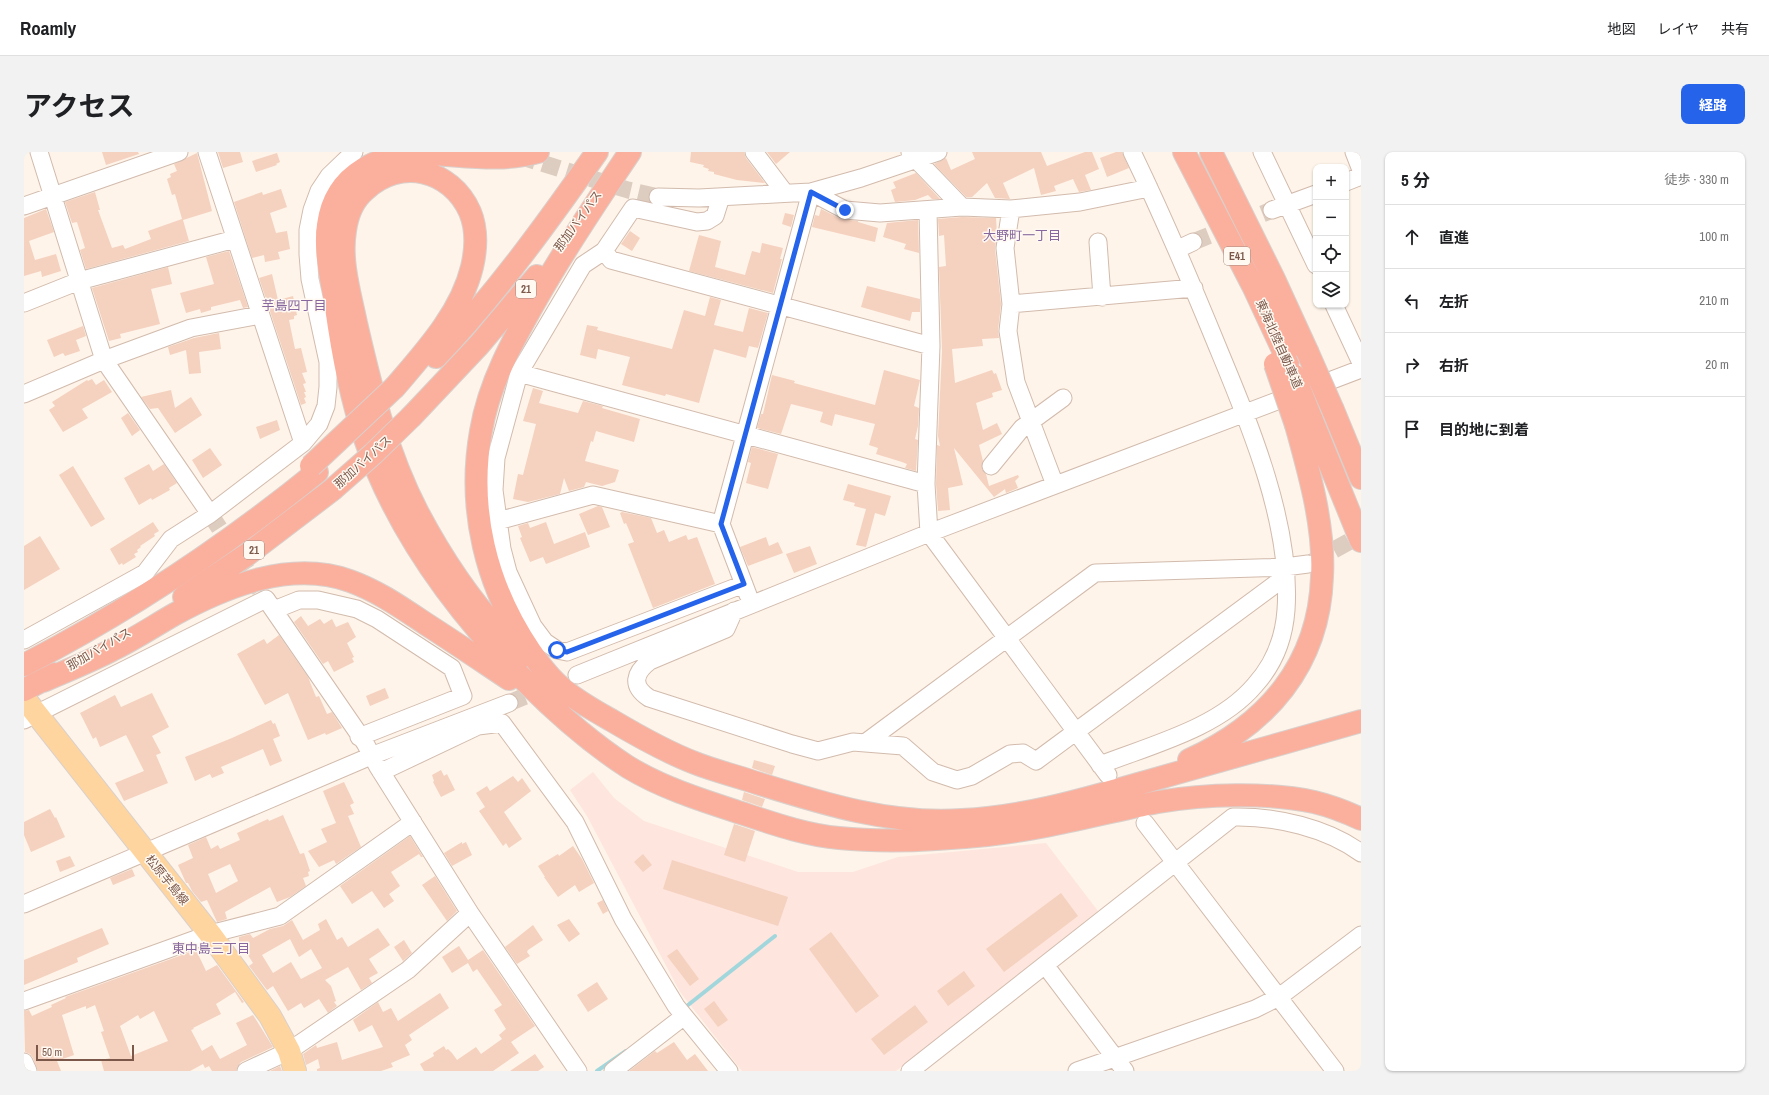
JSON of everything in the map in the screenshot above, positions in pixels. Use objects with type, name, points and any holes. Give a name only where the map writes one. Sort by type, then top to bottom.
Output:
[{"type":"highway","points":[[538,152],[512,158],[469,158],[428,153],[390,156],[374,162],[360,170],[348,181],[338,194],[331,209],[327,226],[327,247],[338,320],[355,405],[365,439],[392,502],[411,538],[452,600],[497,653],[563,690],[625,728],[694,763],[816,802],[860,813],[898,819],[960,821],[993,817],[1066,813],[1202,797],[1240,796],[1287,798],[1315,802],[1340,809],[1361,819]]},
{"type":"highway","name":"那加バイパス","points":[[24,665],[98,624],[160,585],[204,557],[267,512],[397,392],[484,304],[597,152]]},
{"type":"highway","points":[[629,152],[550,274],[504,360],[490,397],[481,431],[477,465],[477,498],[480,533],[487,561],[497,590],[510,618],[539,663],[563,690],[608,753],[630,768],[685,794],[803,832],[835,838],[899,841],[990,835],[1030,829],[1206,752],[1228,739],[1250,724],[1268,708],[1285,687],[1300,662],[1311,634],[1319,606],[1322,576],[1322,548],[1308,466],[1304,421]]},
{"type":"highway","name":"那加バイパス","points":[[174,609],[332,490],[373,454],[412,416],[479,345],[544,267],[629,152]]},
{"type":"highway","name":"東海北陸自動車道","points":[[1183,152],[1254,288],[1304,421],[1361,541]]},
{"type":"highway","name":"東海北陸自動車道","points":[[1211,152],[1274,279],[1333,410],[1361,478]]},
{"type":"highway","points":[[397,392],[448,321],[464,291],[472,267],[475,248],[475,230],[471,214],[463,199],[453,187],[440,178],[424,172],[408,171],[377,180],[364,190],[354,203],[348,216],[344,232],[344,250],[350,296],[372,392],[393,457],[404,484],[417,512],[451,570],[491,623],[531,663],[563,690]]},
{"type":"highway","points":[[33,686],[112,650],[174,609],[258,580],[282,575],[308,574],[330,576],[350,581],[563,690]]},
{"type":"highway","points":[[1066,813],[1361,721]]},
{"type":"highway","points":[[1066,813],[1361,737]]},
{"type":"main road","name":"松原芋島線","points":[[28,711],[145,852],[210,934],[270,1016],[292,1061]]},
{"type":"street","points":[[39,152],[104,360],[210,514]]},
{"type":"street","points":[[24,206],[179,152]]},
{"type":"street","points":[[207,152],[303,443]]},
{"type":"street","points":[[24,640],[145,572],[171,540],[210,514],[303,443],[319,424],[326,406],[328,362],[310,279],[308,230],[312,210],[319,191],[329,176],[354,152]]},
{"type":"street","points":[[754,152],[785,193]]},
{"type":"street","points":[[658,197],[699,198],[811,192],[861,178],[913,156],[938,152]]},
{"type":"street","points":[[928,210],[931,346],[926,484],[929,533],[1104,770],[1210,720],[1233,706],[1255,686],[1272,663],[1282,638],[1286,610],[1285,572],[1276,513],[1244,412],[1178,249],[1132,152]]},
{"type":"street","points":[[1262,152],[1280,207],[1313,260]]},
{"type":"street","points":[[1354,152],[1361,170]]},
{"type":"street","points":[[913,156],[962,207]]},
{"type":"street","points":[[1349,181],[1361,176]]},
{"type":"street","points":[[811,192],[845,210],[880,213],[962,207],[1011,209],[1080,202],[1150,188]]},
{"type":"street","points":[[751,604],[721,524],[811,192]]},
{"type":"street","points":[[1280,207],[1313,195]]},
{"type":"street","points":[[721,197],[715,216],[707,221],[697,222],[633,208],[604,251],[583,265],[519,373],[496,458],[494,490],[505,560],[520,599],[533,626],[545,642],[557,650],[567,652],[744,584]]},
{"type":"street","points":[[1011,209],[1005,248],[1012,304],[1008,331],[1016,382],[1055,485]]},
{"type":"street","points":[[24,303],[79,281],[235,239]]},
{"type":"street","points":[[1098,242],[1102,296]]},
{"type":"street","points":[[1178,249],[1193,242]]},
{"type":"street","points":[[604,251],[611,260],[780,307],[931,346]]},
{"type":"street","points":[[1012,304],[1194,288]]},
{"type":"street","points":[[1335,308],[1361,363]]},
{"type":"street","points":[[24,394],[104,360],[191,328],[260,315]]},
{"type":"street","points":[[563,690],[751,604],[929,533],[1244,412],[1361,369]]},
{"type":"street","points":[[519,373],[926,484]]},
{"type":"street","points":[[991,466],[1022,428],[1063,398]]},
{"type":"street","points":[[498,521],[593,495],[721,524]]},
{"type":"street","points":[[734,611],[726,628],[650,661],[642,667],[636,676],[637,684],[641,693],[649,698],[818,751],[853,742],[903,746],[933,772],[957,780],[972,776],[1010,754],[1023,753],[1036,761],[1285,572],[1308,564]]},
{"type":"street","points":[[865,742],[1095,573],[1285,572]]},
{"type":"street","points":[[28,711],[266,599],[359,736],[470,913],[578,1071]]},
{"type":"street","points":[[274,610],[300,600],[318,600],[357,609],[377,619],[452,668],[463,696],[359,736]]},
{"type":"street","points":[[24,904],[371,756],[509,703]]},
{"type":"street","points":[[381,772],[478,726],[502,723],[575,822],[623,920],[680,1011],[729,1071]]},
{"type":"street","points":[[911,1071],[1174,862],[1233,817],[1250,817],[1306,827],[1330,835],[1349,844],[1361,853]]},
{"type":"street","points":[[24,1001],[210,934],[280,916],[413,822]]},
{"type":"street","points":[[1145,823],[1335,1071]]},
{"type":"street","points":[[246,1071],[292,1061],[408,970],[470,913]]},
{"type":"street","points":[[1077,1071],[1120,1064],[1255,1009],[1279,997],[1361,935]]},
{"type":"street","points":[[1045,965],[1120,1064]]},
{"type":"street","points":[[613,1071],[680,1011]]},
{"type":"street","points":[[24,1062],[28,1071]]},
{"type":"shaded area","points":[[593,772],[614,798],[644,821],[798,872],[853,872],[898,857],[1046,843],[1098,911],[896,1071],[742,1071],[680,992],[587,816],[570,790]]},
{"type":"building","points":[[102,152],[138,152],[139,154],[106,165]]},
{"type":"building","points":[[218,152],[240,152],[243,162],[223,168]]},
{"type":"building","points":[[691,152],[744,152],[746,158],[765,183],[737,180],[714,174],[714,172],[708,171],[709,169],[703,167],[704,165],[690,162]]},
{"type":"building","points":[[767,152],[790,152],[776,164]]},
{"type":"building","points":[[972,152],[1041,152],[1047,166],[1085,152],[1092,152],[1099,169],[1085,175],[1091,190],[1079,192],[1073,179],[1054,186],[1056,191],[1041,195],[1034,168],[1003,183],[1010,199],[995,198],[987,183],[972,197],[966,197],[934,164],[946,158],[951,170],[975,159]]},
{"type":"building","points":[[1116,152],[1122,152],[1129,168],[1107,177],[1100,158]]},
{"type":"building","points":[[197,153],[212,211],[183,220],[189,241],[86,269],[80,250],[85,248],[77,222],[72,223],[65,202],[95,192],[100,210],[98,210],[112,248],[123,245],[125,249],[151,239],[148,231],[182,219],[175,194],[172,195],[167,179],[171,177],[170,174],[177,171],[174,164]]},
{"type":"building","points":[[277,153],[280,162],[276,164],[277,165],[256,172],[252,161]]},
{"type":"building","points":[[916,173],[940,199],[932,199],[928,195],[915,200],[895,202],[891,190],[896,188],[893,182]]},
{"type":"building","points":[[281,189],[287,207],[270,213],[276,233],[287,231],[290,249],[278,252],[280,259],[265,262],[264,255],[252,258],[234,202],[262,192],[263,195]]},
{"type":"building","points":[[46,209],[54,232],[29,241],[35,260],[56,254],[61,271],[42,277],[41,271],[24,276],[24,218]]},
{"type":"building","points":[[821,209],[841,219],[858,221],[878,228],[875,242],[812,227],[815,215],[819,216]]},
{"type":"building","points":[[785,213],[794,215],[791,227],[782,224]]},
{"type":"building","points":[[962,217],[996,218],[997,234],[995,249],[1001,304],[998,330],[999,338],[982,339],[983,346],[952,349],[955,383],[992,370],[994,374],[996,373],[1002,390],[992,393],[993,397],[976,403],[983,430],[997,423],[1002,434],[979,445],[983,461],[982,469],[986,474],[989,486],[1018,475],[1019,477],[1015,481],[1018,488],[1006,493],[1005,489],[994,497],[954,448],[963,485],[948,488],[950,510],[938,511],[936,484],[937,445],[940,446],[938,436],[942,351],[939,267],[946,266],[944,235],[939,236],[938,219]]},
{"type":"building","points":[[918,220],[919,253],[904,249],[906,244],[883,237],[887,223]]},
{"type":"building","points":[[630,231],[640,238],[632,251],[621,244]]},
{"type":"building","points":[[699,235],[721,241],[715,267],[745,275],[752,251],[760,253],[762,243],[783,248],[780,259],[782,259],[773,293],[689,271]]},
{"type":"building","points":[[229,251],[248,307],[243,308],[240,300],[211,307],[211,310],[201,313],[200,309],[186,313],[180,293],[214,284],[206,257]]},
{"type":"building","points":[[168,267],[172,284],[151,289],[160,324],[120,334],[121,338],[109,341],[92,288]]},
{"type":"building","points":[[272,274],[278,300],[293,296],[297,315],[294,316],[294,319],[289,320],[295,349],[301,348],[307,372],[302,373],[306,383],[303,384],[306,392],[304,392],[306,397],[304,398],[306,403],[301,405],[259,278]]},
{"type":"building","points":[[867,286],[920,299],[920,312],[912,312],[910,321],[861,307]]},
{"type":"building","points":[[710,297],[721,300],[714,325],[743,332],[749,308],[768,313],[758,348],[749,346],[746,358],[714,349],[699,403],[666,394],[665,396],[622,385],[630,357],[598,349],[596,359],[580,355],[587,325],[598,327],[597,330],[672,349],[684,310],[705,316]]},
{"type":"building","points":[[83,326],[86,336],[76,340],[80,351],[65,356],[63,353],[54,357],[47,340]]},
{"type":"building","points":[[219,333],[221,349],[199,352],[201,373],[189,374],[186,350],[170,355],[168,347],[194,338]]},
{"type":"building","points":[[884,370],[920,380],[914,406],[919,408],[918,426],[915,439],[918,440],[916,471],[905,468],[907,464],[876,454],[878,448],[869,445],[875,424],[835,414],[832,426],[820,422],[823,412],[791,404],[781,434],[757,428],[761,414],[763,414],[772,375],[795,381],[794,383],[875,405]]},
{"type":"building","points":[[92,379],[96,385],[104,380],[112,392],[82,409],[88,418],[63,432],[49,410],[55,406],[52,402],[87,380]]},
{"type":"building","points":[[533,388],[543,391],[539,403],[578,413],[583,401],[603,406],[602,408],[640,419],[634,442],[596,431],[593,442],[591,441],[585,461],[619,470],[615,482],[602,486],[586,482],[584,487],[569,491],[564,478],[560,494],[528,502],[513,499],[518,474],[523,475],[536,424],[523,421]]},
{"type":"building","points":[[171,390],[175,408],[191,397],[202,415],[175,433],[158,408],[150,409],[141,397]]},
{"type":"building","points":[[128,413],[140,430],[132,436],[121,418]]},
{"type":"building","points":[[277,420],[280,430],[260,439],[256,427]]},
{"type":"building","points":[[752,447],[778,454],[768,489],[746,483],[751,463],[748,462]]},
{"type":"building","points":[[210,448],[222,465],[203,478],[192,460]]},
{"type":"building","points":[[149,464],[153,471],[164,464],[177,483],[169,488],[170,490],[139,505],[124,478]]},
{"type":"building","points":[[73,466],[105,519],[91,527],[59,475]]},
{"type":"building","points":[[848,484],[891,496],[885,516],[875,513],[866,547],[856,545],[866,509],[854,506],[855,503],[843,500]]},
{"type":"building","points":[[598,506],[602,507],[610,527],[588,535],[579,514]]},
{"type":"building","points":[[622,512],[651,518],[657,533],[664,530],[669,542],[686,535],[688,540],[697,537],[715,584],[653,608],[628,544],[634,542],[626,523],[624,524],[620,513]]},
{"type":"building","points":[[153,522],[159,531],[154,534],[155,536],[140,546],[141,547],[137,550],[138,552],[134,554],[136,557],[123,565],[122,563],[119,565],[110,549]]},
{"type":"building","points":[[546,522],[554,544],[585,532],[590,547],[546,564],[543,557],[530,562],[520,538],[522,537],[518,526],[528,523],[530,528]]},
{"type":"building","points":[[40,536],[60,569],[24,590],[24,546]]},
{"type":"building","points":[[766,537],[769,546],[778,542],[783,553],[748,566],[740,547]]},
{"type":"building","points":[[810,546],[817,564],[794,573],[786,554]]},
{"type":"building","points":[[301,616],[308,626],[320,619],[324,624],[332,619],[336,627],[348,622],[356,637],[347,643],[354,657],[352,658],[354,662],[334,672],[328,661],[323,664],[294,622]]},
{"type":"building","points":[[279,635],[308,677],[316,697],[319,696],[327,714],[332,712],[342,728],[326,735],[325,733],[308,740],[288,693],[265,705],[237,654],[264,639],[267,644]]},
{"type":"building","points":[[385,688],[389,698],[370,706],[366,696]]},
{"type":"building","points":[[152,693],[169,727],[152,736],[161,753],[156,755],[168,783],[124,801],[115,783],[144,771],[126,735],[100,747],[96,737],[93,739],[80,713],[115,695],[121,707]]},
{"type":"building","points":[[271,720],[273,724],[275,723],[280,736],[273,739],[282,761],[270,766],[263,749],[221,767],[224,773],[212,778],[210,774],[195,781],[185,757]]},
{"type":"building","points":[[754,760],[775,766],[772,775],[752,768]]},
{"type":"building","points":[[441,770],[444,776],[447,774],[455,790],[441,797],[433,782],[432,775]]},
{"type":"building","points":[[513,776],[518,782],[522,778],[531,791],[504,812],[522,839],[509,848],[506,843],[503,846],[479,811],[485,807],[476,793],[487,786],[490,791]]},
{"type":"building","points":[[344,782],[354,803],[350,805],[354,814],[348,816],[361,847],[336,864],[334,860],[319,867],[308,851],[327,842],[321,829],[336,823],[323,791]]},
{"type":"building","points":[[744,792],[765,799],[762,807],[742,800]]},
{"type":"building","points":[[50,809],[55,818],[56,817],[65,837],[31,852],[24,835],[24,822]]},
{"type":"building","points":[[283,815],[300,854],[304,853],[310,871],[308,872],[309,876],[303,878],[306,886],[290,897],[277,902],[270,887],[225,912],[227,919],[217,922],[207,900],[201,902],[192,891],[188,883],[186,883],[178,865],[193,858],[188,845],[206,837],[211,849],[218,845],[220,849],[240,840],[237,833],[268,819],[269,821]],"holes":[[[230,864],[238,881],[216,893],[208,874]]]},
{"type":"building","points":[[734,824],[755,831],[745,862],[724,855]]},
{"type":"building","points":[[410,836],[423,857],[419,854],[391,872],[400,886],[389,894],[394,901],[384,908],[372,891],[352,904],[340,886]]},
{"type":"building","points":[[462,842],[462,844],[466,842],[472,855],[452,866],[444,853]]},
{"type":"building","points":[[573,846],[582,859],[594,883],[579,892],[575,885],[558,897],[538,866],[558,854],[559,856]]},
{"type":"building","points":[[643,854],[652,865],[643,872],[634,862]]},
{"type":"building","points":[[70,856],[75,866],[60,872],[56,861]]},
{"type":"building","points":[[672,860],[788,897],[778,926],[663,889]]},
{"type":"building","points":[[132,869],[135,876],[113,885],[110,878]]},
{"type":"building","points":[[435,876],[457,911],[447,921],[422,885]]},
{"type":"building","points":[[1061,893],[1078,916],[1004,972],[986,949]]},
{"type":"building","points":[[603,900],[608,911],[603,914],[597,903]]},
{"type":"building","points":[[326,919],[337,940],[342,937],[348,947],[378,928],[390,945],[369,959],[378,973],[369,978],[372,983],[361,990],[348,967],[325,980],[331,986],[336,1001],[334,1002],[337,1006],[328,1013],[319,999],[304,1008],[301,1003],[288,1011],[273,986],[267,990],[249,966],[253,963],[239,941],[239,937],[250,934],[253,938],[270,929],[283,926],[292,920],[303,940],[320,930],[318,924]],"holes":[[[290,939],[299,957],[311,949],[322,968],[301,979],[291,962],[273,973],[262,955]]]},
{"type":"building","points":[[569,919],[580,934],[569,942],[557,925]]},
{"type":"building","points":[[533,925],[543,940],[528,950],[527,952],[530,956],[517,964],[505,947]]},
{"type":"building","points":[[102,928],[109,944],[77,958],[78,962],[24,985],[24,960]]},
{"type":"building","points":[[831,932],[879,996],[856,1013],[809,949]]},
{"type":"building","points":[[404,940],[412,953],[403,961],[394,947]]},
{"type":"building","points":[[459,946],[468,960],[483,950],[535,1026],[511,1042],[519,1053],[493,1071],[424,1071],[420,1064],[434,1056],[433,1053],[444,1046],[446,1050],[448,1049],[457,1060],[476,1047],[481,1054],[502,1039],[499,1035],[506,1029],[494,1010],[502,1005],[477,969],[473,972],[468,963],[452,973],[442,957]]},
{"type":"building","points":[[677,949],[699,979],[690,986],[667,956]]},
{"type":"building","points":[[196,950],[206,971],[217,965],[244,1002],[242,1003],[235,992],[216,1004],[221,1014],[191,1030],[202,1051],[212,1045],[220,1059],[247,1045],[236,1023],[253,1015],[273,1047],[241,1062],[236,1071],[212,1071],[209,1066],[205,1068],[203,1064],[190,1071],[104,1071],[101,1060],[110,1058],[101,1032],[104,1031],[95,1005],[86,1009],[86,1006],[62,1015],[74,1055],[57,1061],[61,1071],[38,1071],[33,1058],[30,1054],[25,1052],[24,1011],[29,1010],[32,1016],[52,1007],[51,1005],[66,998],[65,997]],"holes":[[[154,1011],[168,1041],[131,1056],[120,1026],[138,1015],[140,1019]]]},
{"type":"building","points":[[964,971],[975,986],[948,1006],[937,991]]},
{"type":"building","points":[[597,982],[608,999],[588,1012],[577,995]]},
{"type":"building","points":[[440,993],[449,1008],[409,1035],[412,1040],[405,1045],[410,1055],[391,1063],[393,1067],[381,1071],[317,1071],[317,1069],[320,1068],[318,1059],[306,1065],[303,1054],[316,1045],[317,1048],[337,1042],[342,1060],[383,1047],[372,1025],[359,1032],[353,1020],[378,1002],[383,1012],[391,1008],[398,1021]]},
{"type":"building","points":[[714,1001],[728,1020],[718,1027],[704,1009]]},
{"type":"building","points":[[915,1005],[928,1022],[884,1055],[871,1039]]},
{"type":"building","points":[[674,1042],[687,1060],[695,1054],[708,1071],[629,1071],[655,1051],[657,1053]]},
{"type":"building","points":[[535,1054],[544,1067],[538,1071],[510,1071]]},
{"type":"building","points":[[280,1066],[282,1071],[270,1071]]},
{"type":"waterway","points":[[683,1009],[775,936]]},
{"type":"waterway","points":[[597,1071],[626,1051]]},
{"type":"tunnel","points":[[519,156],[628,190],[658,197]]},
{"type":"tunnel","points":[[1193,242],[1272,210]]},
{"type":"tunnel","points":[[210,514],[260,590]]},
{"type":"tunnel","points":[[1312,562],[1361,535]]},
{"type":"tunnel","points":[[509,703],[545,688]]},
{"type":"district","name":"大野町一丁目","points":[[1022,235]]},
{"type":"district","name":"芋島四丁目","points":[[294,305]]},
{"type":"district","name":"東中島三丁目","points":[[211,948]]},
{"type":"route","points":[[557,650],[567,652],[744,584],[721,524],[744,435],[811,192],[845,210]]}]
